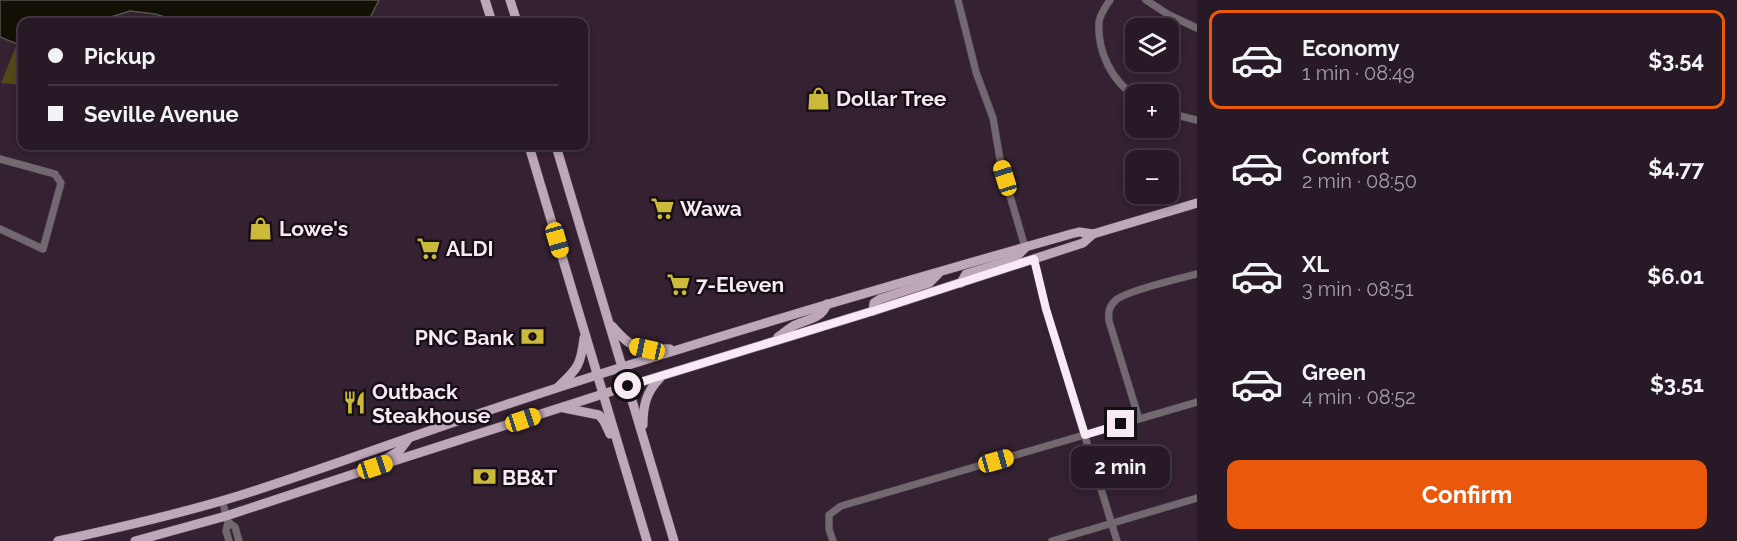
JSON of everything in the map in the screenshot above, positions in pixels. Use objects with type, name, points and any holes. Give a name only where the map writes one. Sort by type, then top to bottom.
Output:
[{"type":"main road","points":[[485,0],[491,18]]},
{"type":"main road","points":[[510,0],[516,18]]},
{"type":"main road","points":[[530,150],[647,541]]},
{"type":"main road","points":[[557,150],[674,541]]},
{"type":"main road","points":[[58,541],[114,529],[222,500],[557,389],[827,304],[1071,234],[1080,232],[1093,234],[1197,203]]},
{"type":"main road","points":[[1034,259],[1046,246],[1062,241],[1071,234]]},
{"type":"main road","points":[[135,541],[227,519],[375,467],[1083,243],[1093,234]]},
{"type":"main road","points":[[961,283],[966,274],[1014,259],[1025,247]]},
{"type":"main road","points":[[873,311],[874,303],[880,299],[929,283],[939,272]]},
{"type":"main road","points":[[769,343],[796,325],[820,315],[827,304]]},
{"type":"main road","points":[[609,322],[621,338],[631,345],[647,349],[679,350]]},
{"type":"main road","points":[[557,389],[573,374],[580,363],[585,332]]},
{"type":"main road","points":[[643,437],[643,407],[653,385],[662,376]]},
{"type":"main road","points":[[561,408],[599,415],[623,461]]},
{"type":"main road","points":[[375,467],[400,450],[410,438]]},
{"type":"street","points":[[958,0],[976,72],[993,118],[1001,165],[1025,247]]},
{"type":"street","points":[[1110,0],[1099,20],[1101,48],[1110,70],[1125,88]]},
{"type":"street","points":[[1146,0],[1169,15],[1197,28]]},
{"type":"street","points":[[1179,116],[1197,120],[1197,126]]},
{"type":"street","points":[[0,159],[55,174],[61,183],[43,249],[0,229]]},
{"type":"street","points":[[1034,259],[1046,309],[1117,541]]},
{"type":"street","points":[[1139,419],[1109,321],[1110,306],[1122,296],[1197,274]]},
{"type":"street","points":[[833,541],[829,529],[829,515],[841,506],[1197,402]]},
{"type":"street","points":[[1052,541],[1197,498]]},
{"type":"street","points":[[222,500],[229,541]]},
{"type":"street","points":[[227,519],[234,527],[239,541]]},
{"type":"shaded area","points":[[0,0],[379,0],[370,18],[169,18],[130,11],[108,18],[18,18],[18,44],[0,37]]},
{"type":"shaded area","points":[[16,46],[18,47],[18,85],[1,83]]},
{"type":"place","name":"Dollar Tree","points":[[818,98]]},
{"type":"place","name":"Wawa","points":[[662,208]]},
{"type":"place","name":"Lowe's","points":[[261,228]]},
{"type":"place","name":"ALDI","points":[[428,248]]},
{"type":"place","name":"7-Eleven","points":[[678,284]]},
{"type":"place","name":"PNC Bank","points":[[532,337]]},
{"type":"place","name":"Outback Steakhouse","points":[[354,403]]},
{"type":"place","name":"BB&T","points":[[484,477]]},
{"type":"route","points":[[628,386],[1034,259],[1046,309],[1085,435],[1121,424]]}]
